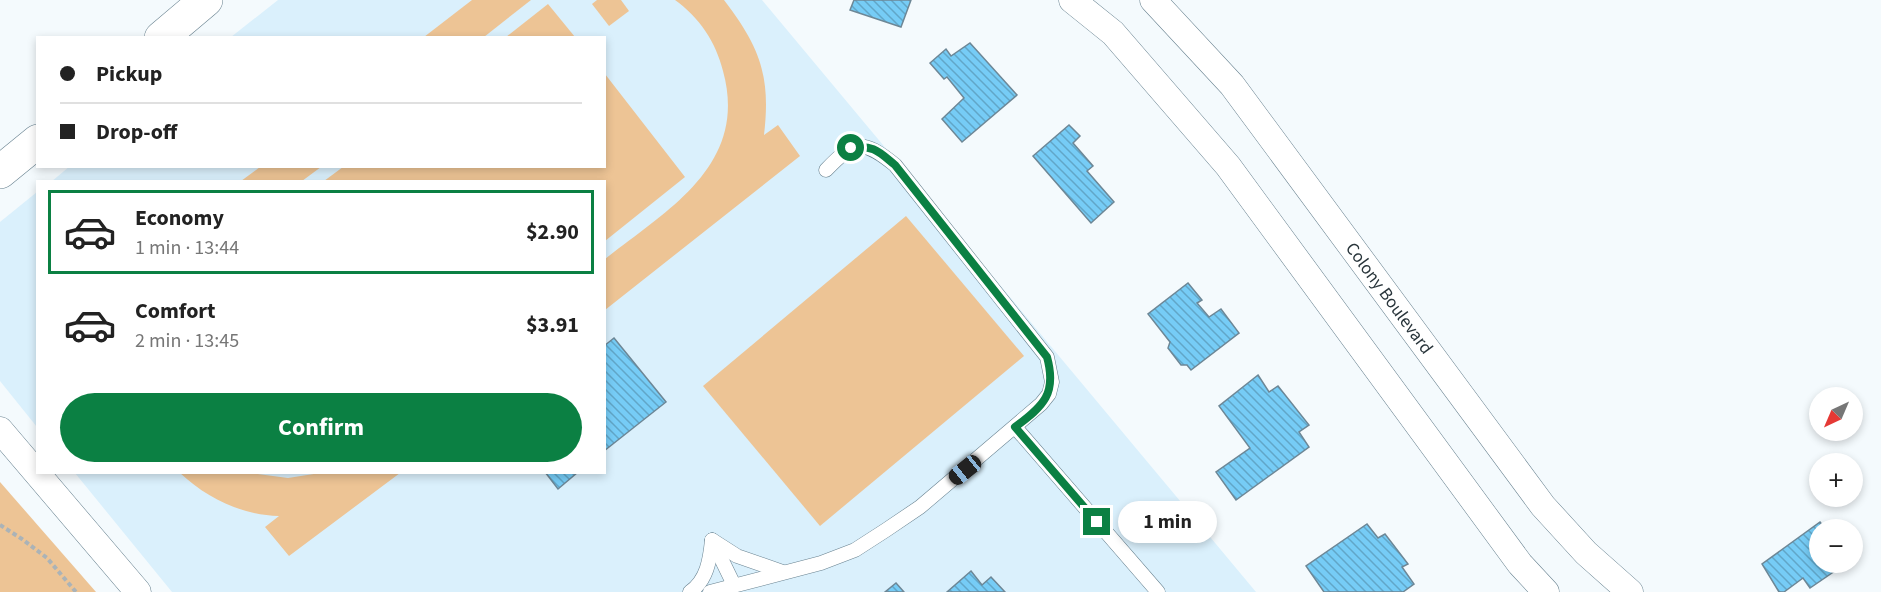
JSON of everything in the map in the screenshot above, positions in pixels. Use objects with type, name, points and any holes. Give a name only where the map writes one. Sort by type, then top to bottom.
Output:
[{"type":"main road","points":[[163,36],[206,0]]},
{"type":"main road","points":[[0,172],[36,143]]},
{"type":"street","points":[[1072,0],[1113,33],[1228,166],[1520,564],[1546,592]]},
{"type":"street","name":"Colony Boulevard","points":[[1153,0],[1232,85],[1543,506],[1586,553],[1630,592]]},
{"type":"street","points":[[0,430],[36,472]]},
{"type":"street","points":[[37,474],[138,592]]},
{"type":"lane","points":[[710,592],[821,563],[855,550],[920,507],[1015,427],[1049,394],[1052,382],[1047,357],[895,165],[879,152],[866,146],[851,148],[841,154],[826,170]]},
{"type":"lane","points":[[1015,427],[1158,592]]},
{"type":"lane","points":[[712,540],[737,556],[783,572]]},
{"type":"lane","points":[[712,540],[734,585]]},
{"type":"lane","points":[[690,592],[705,576],[712,540]]},
{"type":"path","points":[[0,525],[22,538],[47,558],[76,592]]},
{"type":"shaded area","points":[[278,0],[762,0],[1256,592],[172,592],[76,474],[606,474],[606,180],[53,180],[68,168],[606,168],[606,36],[232,36]]},
{"type":"shaded area","points":[[472,0],[531,0],[485,36],[425,36]]},
{"type":"shaded area","points":[[597,0],[621,0],[629,11],[609,26],[592,4]]},
{"type":"shaded area","points":[[675,0],[724,0],[746,33],[760,63],[766,96],[764,135],[778,125],[800,156],[606,309],[606,258],[676,203],[697,182],[713,159],[724,133],[728,104],[720,60],[699,22]]},
{"type":"shaded area","points":[[548,4],[574,36],[507,36]]},
{"type":"shaded area","points":[[606,75],[685,177],[606,240],[606,180],[325,180],[342,168],[606,168]]},
{"type":"shaded area","points":[[259,168],[320,168],[303,180],[242,180]]},
{"type":"shaded area","points":[[36,193],[36,426],[0,381],[0,222]]},
{"type":"shaded area","points":[[906,216],[1024,356],[820,526],[703,386]]},
{"type":"shaded area","points":[[181,474],[258,474],[288,478],[314,474],[399,474],[289,556],[265,527],[279,516],[251,512],[225,504]]},
{"type":"shaded area","points":[[0,482],[96,592],[0,592]]},
{"type":"building","points":[[854,0],[911,0],[901,27],[850,10]]},
{"type":"building","points":[[970,43],[1017,95],[962,142],[942,119],[964,98],[947,77],[944,79],[930,63],[946,49],[951,56]]},
{"type":"building","points":[[1069,125],[1080,136],[1073,143],[1093,166],[1087,171],[1114,202],[1091,223],[1033,156]]},
{"type":"building","points":[[1188,283],[1202,300],[1197,303],[1209,317],[1221,309],[1239,333],[1191,370],[1187,365],[1181,365],[1168,348],[1170,342],[1148,314]]},
{"type":"building","points":[[614,338],[666,402],[606,449],[606,344]]},
{"type":"building","points":[[1258,375],[1269,392],[1278,386],[1309,425],[1299,432],[1309,447],[1236,500],[1216,472],[1250,448],[1219,406]]},
{"type":"building","points":[[547,474],[576,474],[558,489]]},
{"type":"building","points":[[1367,524],[1378,538],[1385,534],[1408,564],[1402,567],[1414,584],[1403,592],[1324,592],[1306,566]]},
{"type":"building","points":[[1809,530],[1809,573],[1832,573],[1810,588],[1803,578],[1784,592],[1779,592],[1762,564]]},
{"type":"building","points":[[971,571],[982,585],[991,577],[1005,592],[947,592]]},
{"type":"building","points":[[896,583],[904,592],[885,592]]},
{"type":"route","points":[[851,148],[866,146],[879,152],[895,165],[1047,357],[1052,382],[1049,394],[1015,427],[1097,522]]}]
